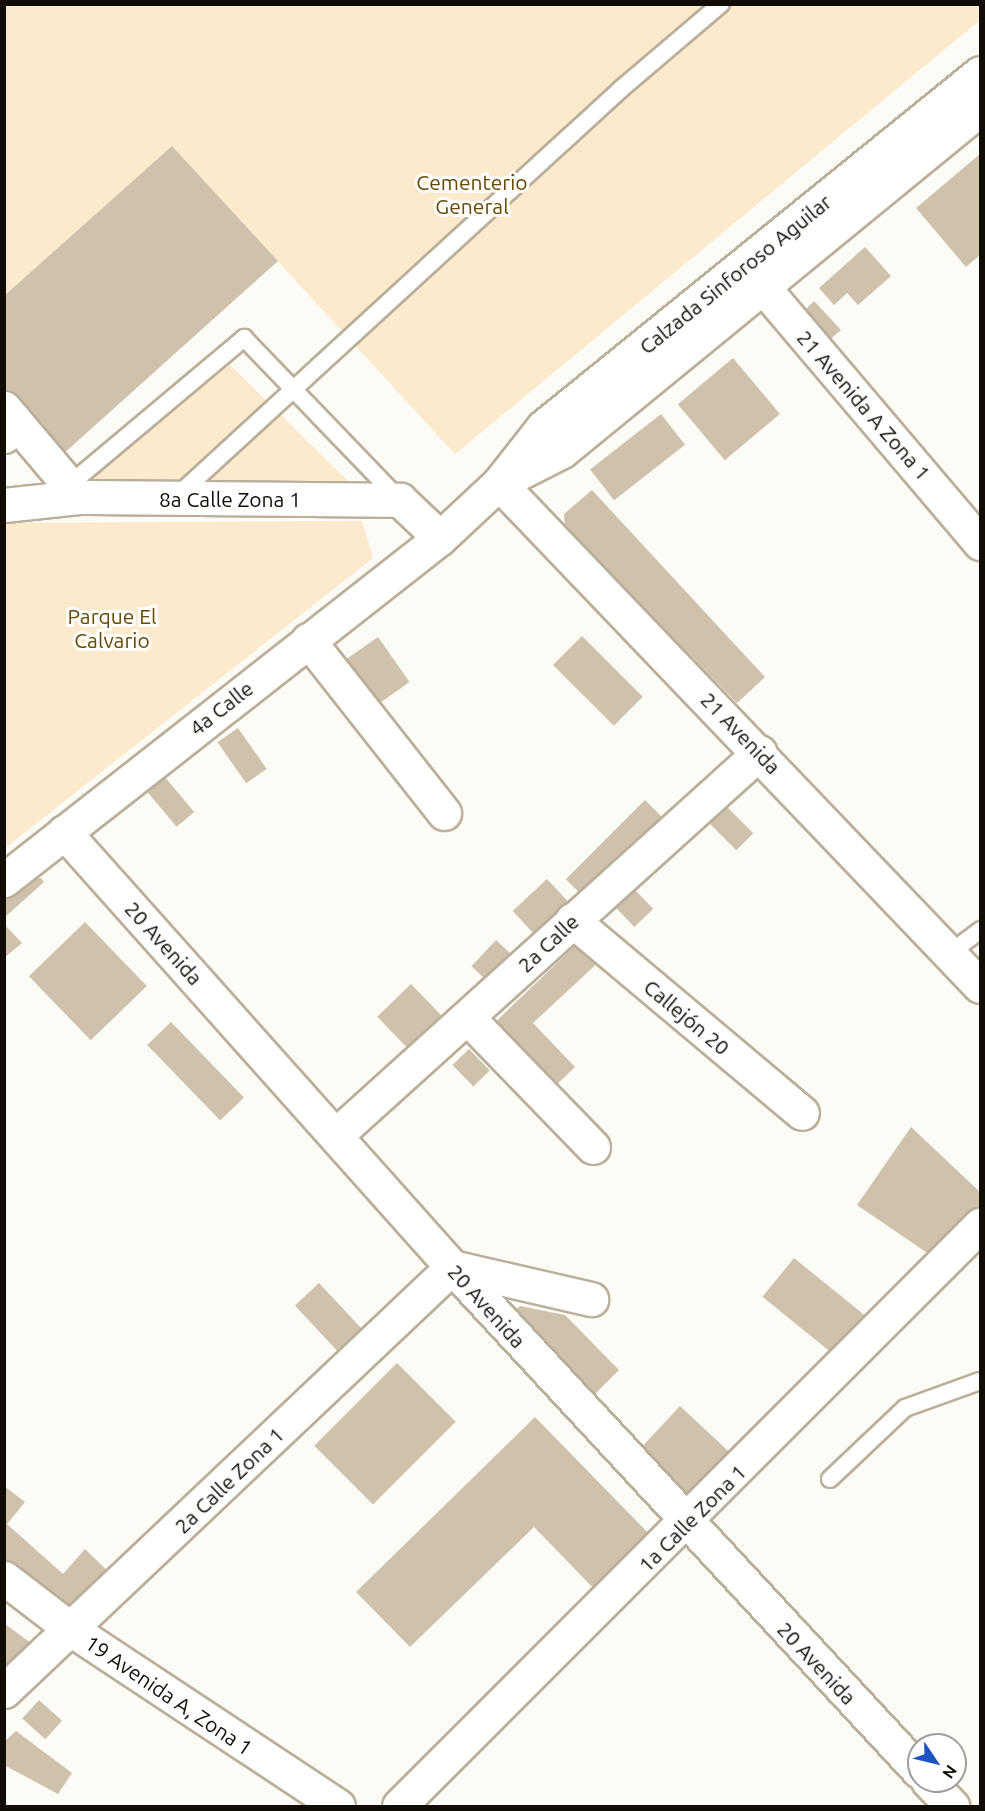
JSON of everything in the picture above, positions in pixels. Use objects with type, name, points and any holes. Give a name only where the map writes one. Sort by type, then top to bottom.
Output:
[{"type":"street","name":"Calzada Sinforoso Aguilar","points":[[440,538],[499,483],[543,427],[755,278],[977,90]]},
{"type":"street","name":"21 Avenida A Zona 1","points":[[755,278],[981,543]]},
{"type":"street","points":[[7,421],[74,491]]},
{"type":"street","name":"21 Avenida","points":[[499,483],[760,752],[981,986]]},
{"type":"street","name":"8a Calle Zona 1","points":[[4,505],[74,491],[173,499],[400,500]]},
{"type":"street","points":[[400,500],[440,538]]},
{"type":"street","name":"4a Calle","points":[[4,880],[440,538]]},
{"type":"street","points":[[308,640],[444,813]]},
{"type":"street","name":"2a Calle","points":[[336,1135],[760,752]]},
{"type":"street","name":"20 Avenida","points":[[64,832],[452,1267],[907,1759]]},
{"type":"street","name":"Callejón 20","points":[[572,920],[802,1113]]},
{"type":"street","points":[[467,1017],[593,1147]]},
{"type":"street","name":"1a Calle Zona 1","points":[[399,1806],[687,1523],[981,1225]]},
{"type":"street","points":[[452,1267],[591,1299]]},
{"type":"street","name":"2a Calle Zona 1","points":[[4,1691],[72,1630],[452,1267]]},
{"type":"street","name":"19 Avenida A, Zona 1","points":[[4,1578],[72,1630],[338,1806]]},
{"type":"street","points":[[940,1793],[952,1806]]},
{"type":"lane","points":[[173,499],[721,4]]},
{"type":"lane","points":[[74,491],[244,338],[291,390],[400,500]]},
{"type":"lane","points":[[950,953],[981,930]]},
{"type":"lane","points":[[830,1479],[905,1408],[981,1380]]},
{"type":"green space","name":"Cementerio General","points":[[5,5],[980,5],[980,20],[455,454],[172,146],[5,296]]},
{"type":"green space","points":[[230,365],[367,500],[77,483]]},
{"type":"green space","name":"Parque El Calvario","points":[[362,521],[373,558],[5,848],[5,523]]},
{"type":"building","points":[[172,146],[278,261],[62,455],[4,391],[4,296]]},
{"type":"building","points":[[980,154],[980,255],[966,267],[916,208]]},
{"type":"building","points":[[865,247],[891,276],[858,305],[847,293],[834,305],[819,288]]},
{"type":"building","points":[[814,301],[841,330],[827,342],[807,320],[805,310]]},
{"type":"building","points":[[733,358],[780,414],[725,460],[678,404]]},
{"type":"building","points":[[661,414],[685,445],[614,500],[590,469]]},
{"type":"building","points":[[592,490],[765,677],[737,703],[565,527],[564,514]]},
{"type":"building","points":[[582,636],[643,697],[614,726],[553,665]]},
{"type":"building","points":[[378,637],[410,682],[369,710],[338,665]]},
{"type":"building","points":[[238,728],[267,769],[246,783],[218,742]]},
{"type":"building","points":[[164,776],[194,812],[177,827],[146,791]]},
{"type":"building","points":[[645,800],[664,819],[585,898],[566,879]]},
{"type":"building","points":[[725,805],[753,833],[736,850],[708,822]]},
{"type":"building","points":[[41,878],[44,882],[4,918],[4,901],[28,880]]},
{"type":"building","points":[[547,879],[572,906],[538,938],[513,911]]},
{"type":"building","points":[[633,888],[653,909],[634,927],[614,906]]},
{"type":"building","points":[[85,922],[147,986],[91,1040],[29,976]]},
{"type":"building","points":[[4,924],[22,943],[4,958]]},
{"type":"building","points":[[496,940],[513,956],[488,982],[471,966]]},
{"type":"building","points":[[580,941],[603,958],[533,1023],[575,1067],[549,1092],[489,1028]]},
{"type":"building","points":[[411,984],[449,1023],[415,1055],[377,1017]]},
{"type":"building","points":[[171,1022],[244,1098],[220,1120],[147,1045]]},
{"type":"building","points":[[469,1049],[490,1071],[473,1087],[452,1065]]},
{"type":"building","points":[[911,1127],[980,1192],[980,1213],[942,1263],[857,1205]]},
{"type":"building","points":[[794,1258],[866,1317],[835,1355],[763,1297]]},
{"type":"building","points":[[319,1283],[371,1339],[347,1361],[295,1306]]},
{"type":"building","points":[[520,1306],[565,1315],[619,1370],[586,1403],[505,1321]]},
{"type":"building","points":[[397,1363],[456,1422],[373,1504],[314,1446]]},
{"type":"building","points":[[680,1406],[737,1459],[688,1512],[631,1459]]},
{"type":"building","points":[[535,1417],[657,1542],[601,1596],[534,1527],[410,1647],[356,1592]]},
{"type":"building","points":[[4,1486],[25,1502],[7,1524],[63,1574],[85,1549],[118,1581],[78,1622],[4,1569]]},
{"type":"building","points":[[4,1625],[35,1646],[4,1684]]},
{"type":"building","points":[[39,1700],[62,1721],[45,1739],[22,1719]]},
{"type":"building","points":[[16,1731],[72,1773],[58,1794],[4,1765],[4,1742]]}]
